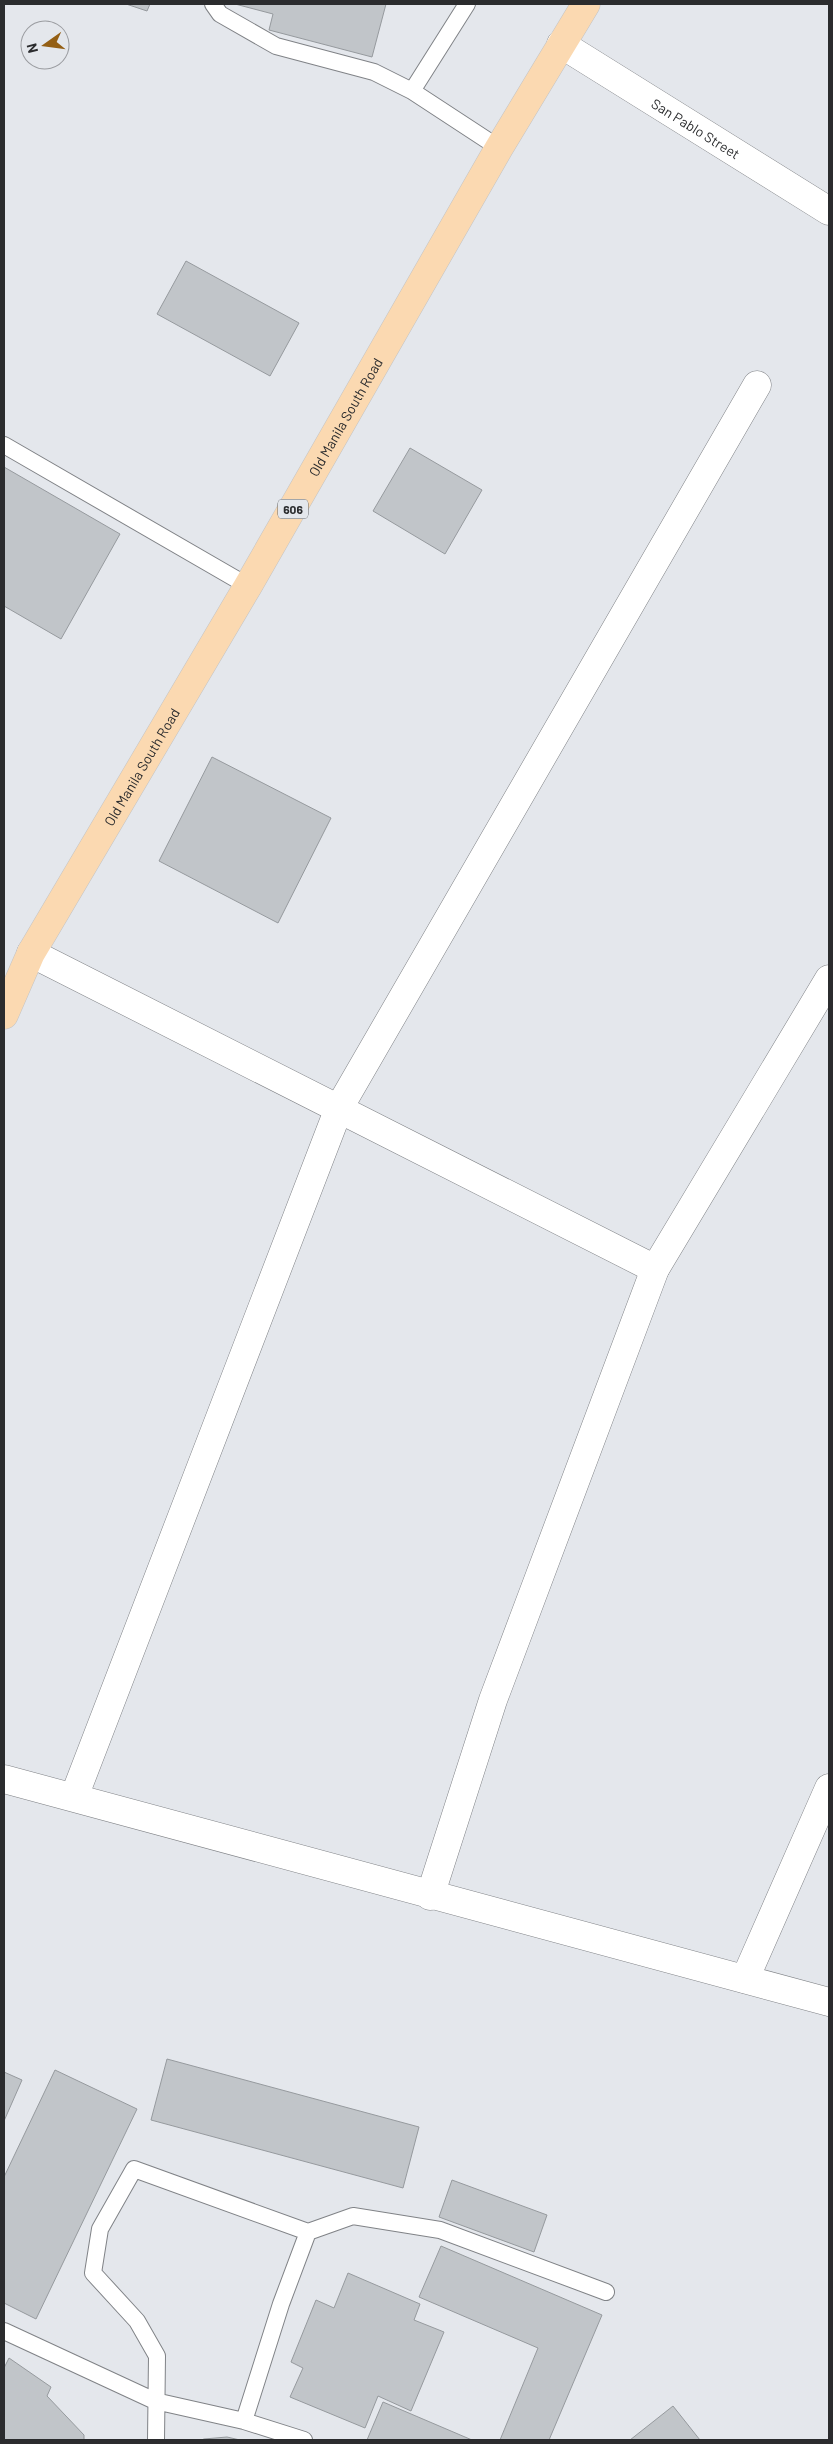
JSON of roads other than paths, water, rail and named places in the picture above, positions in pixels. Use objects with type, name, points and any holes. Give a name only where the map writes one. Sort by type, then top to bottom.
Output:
[{"type":"main road","name":"Old Manila South Road","points":[[4,1015],[31,953],[248,586],[500,148],[586,4]]},
{"type":"street","name":"San Pablo Street","points":[[561,44],[829,211]]},
{"type":"street","points":[[74,1797],[339,1108],[757,385]]},
{"type":"street","points":[[31,953],[656,1269]]},
{"type":"street","points":[[430,1896],[493,1700],[656,1269],[829,979]]},
{"type":"street","points":[[4,1779],[430,1896],[829,2002]]},
{"type":"street","points":[[745,1979],[829,1788]]},
{"type":"lane","points":[[213,4],[220,14],[276,46],[374,72],[412,91],[500,148]]},
{"type":"lane","points":[[412,91],[467,4]]},
{"type":"lane","points":[[4,444],[248,586]]},
{"type":"lane","points":[[156,2440],[157,2356],[136,2321],[93,2273],[100,2229],[134,2169],[308,2232],[352,2216],[440,2230],[606,2292]]},
{"type":"lane","points":[[244,2421],[281,2304],[308,2232]]},
{"type":"lane","points":[[4,2331],[155,2401],[244,2421],[304,2440]]}]
